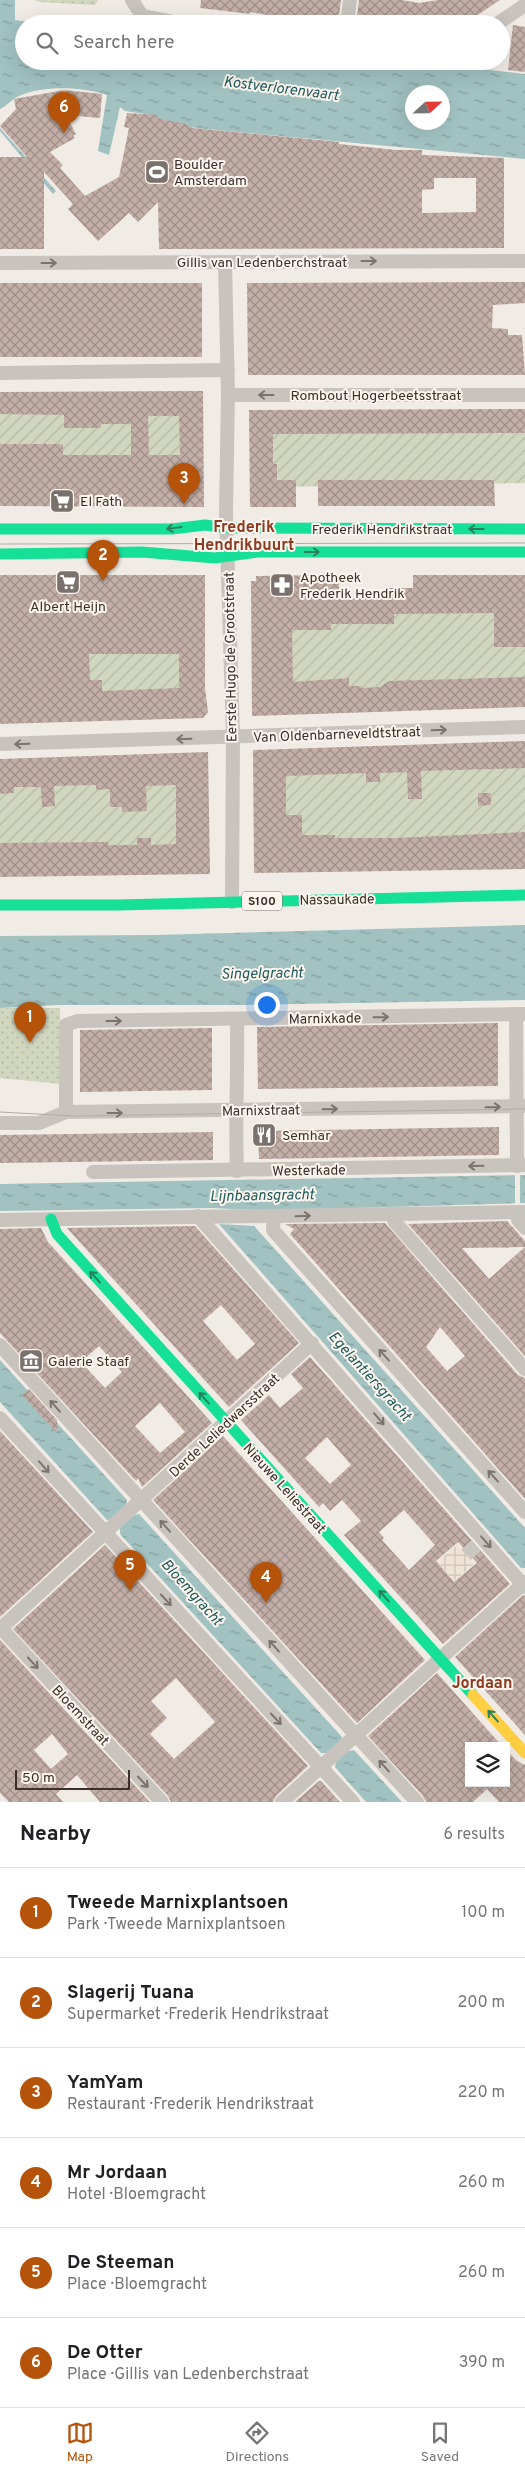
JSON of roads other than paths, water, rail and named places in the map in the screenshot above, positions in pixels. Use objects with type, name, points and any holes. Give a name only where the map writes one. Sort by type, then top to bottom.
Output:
[{"type":"street","points":[[132,0],[141,15]]},
{"type":"street","points":[[348,15],[350,0]]},
{"type":"street","points":[[510,15],[525,5]]},
{"type":"street","name":"Gillis van Ledenberchstraat","points":[[0,263],[525,261]]},
{"type":"street","name":"Eerste Hugo de Grootstraat","points":[[225,262],[228,370],[227,528],[233,737],[232,902]]},
{"type":"street","points":[[0,373],[228,370]]},
{"type":"street","name":"Rombout Hogerbeetsstraat","points":[[228,395],[525,395]]},
{"type":"street","name":"Frederik Hendrikstraat","points":[[0,529],[172,529],[205,524],[227,528],[525,529]]},
{"type":"street","name":"Frederik Hendrikstraat","points":[[0,554],[142,552],[215,558],[258,552],[525,552]]},
{"type":"street","name":"Van Oldenbarneveldtstraat","points":[[0,744],[525,727]]},
{"type":"street","name":"Nassaukade","points":[[0,904],[119,905],[525,895]]},
{"type":"street","points":[[520,1014],[521,1166]]},
{"type":"street","name":"Marnixkade","points":[[66,1112],[66,1024],[77,1021],[237,1020],[520,1014]]},
{"type":"street","points":[[237,1020],[237,1171]]},
{"type":"street","name":"Marnixstraat","points":[[0,1123],[39,1124],[66,1112],[521,1106]]},
{"type":"street","name":"Westerkade","points":[[94,1172],[521,1166]]},
{"type":"street","points":[[0,1220],[521,1212],[518,1220],[525,1228]]},
{"type":"street","points":[[394,1214],[394,1220],[525,1370]]},
{"type":"street","points":[[198,1216],[524,1584],[282,1802]]},
{"type":"street","points":[[274,1217],[273,1230],[525,1512]]},
{"type":"street","name":"Nieuwe Leliestraat","points":[[51,1219],[57,1234],[525,1753]]},
{"type":"street","name":"Derde Leliedwarsstraat","points":[[0,1628],[312,1343]]},
{"type":"street","points":[[0,1345],[139,1503],[352,1738],[417,1802]]},
{"type":"street","points":[[0,1418],[109,1530],[324,1763],[353,1802]]},
{"type":"street","name":"Bloemstraat","points":[[0,1628],[162,1802]]},
{"type":"water","name":"Kostverlorenvaart","points":[[0,0],[15,0],[15,70],[489,70],[525,74],[525,159],[196,128],[156,120],[157,116],[125,111],[120,107],[109,155],[98,151],[107,95],[86,90],[63,88],[29,92],[14,99],[0,109]]},
{"type":"water","points":[[0,128],[56,191],[53,194],[0,131]]},
{"type":"water","name":"Singelgracht","points":[[525,925],[525,1000],[246,1005],[60,1005],[0,1008],[0,936],[155,935]]},
{"type":"water","points":[[525,1175],[525,1203],[251,1211],[255,1227],[525,1528],[525,1568],[521,1568],[219,1224],[212,1208],[0,1211],[0,1184]]},
{"type":"water","name":"Bloemgracht","points":[[0,1360],[127,1500],[126,1506],[135,1515],[139,1514],[342,1737],[341,1741],[349,1751],[354,1750],[402,1802],[366,1802],[335,1767],[336,1762],[327,1753],[321,1753],[120,1534],[120,1529],[112,1519],[107,1520],[0,1402]]},
{"type":"tunnel","points":[[466,1555],[483,1539]]},
{"type":"tram line","points":[[0,544],[525,543]]},
{"type":"tram line","points":[[0,1112],[74,1116],[525,1109]]},
{"type":"place","name":"De Otter","points":[[64,133]]},
{"type":"place","name":"Boulder Amsterdam","points":[[157,172]]},
{"type":"place","name":"El Fath","points":[[62,501]]},
{"type":"place","name":"YamYam","points":[[184,504]]},
{"type":"place","name":"Slagerij Tuana","points":[[103,581]]},
{"type":"place","name":"Albert Heijn","points":[[68,582]]},
{"type":"place","name":"Apotheek Frederik Hendrik","points":[[282,585]]},
{"type":"place","name":"Tweede Marnixplantsoen","points":[[30,1043]]},
{"type":"place","name":"Semhar","points":[[264,1135]]},
{"type":"place","name":"Galerie Staaf","points":[[31,1361]]},
{"type":"place","name":"De Steeman","points":[[130,1591]]},
{"type":"place","name":"Mr Jordaan","points":[[266,1603]]},
{"type":"district","name":"Frederik Hendrikbuurt","points":[[244,535]]},
{"type":"district","name":"Jordaan","points":[[482,1682]]},
{"type":"water label","name":"Lijnbaansgracht","points":[[262,1195]]},
{"type":"water label","name":"Egelantiersgracht","points":[[370,1376]]}]
